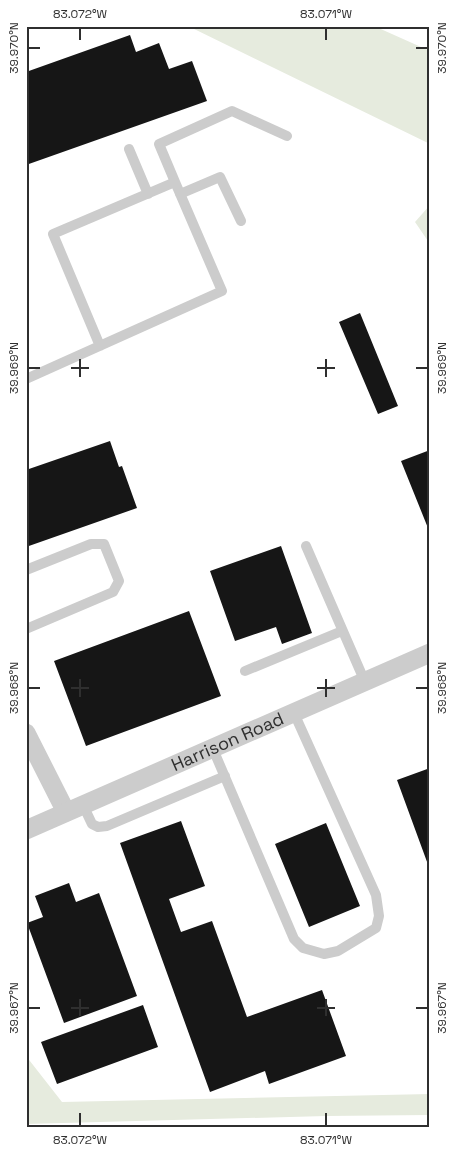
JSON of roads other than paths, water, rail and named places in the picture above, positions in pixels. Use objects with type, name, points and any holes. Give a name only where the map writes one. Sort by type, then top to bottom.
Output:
[{"type":"street","name":"Harrison Road","points":[[26,830],[430,653]]},
{"type":"street","points":[[26,734],[75,808]]},
{"type":"lane","points":[[26,379],[222,291],[159,144],[232,111],[287,136]]},
{"type":"lane","points":[[129,149],[148,194]]},
{"type":"lane","points":[[180,194],[220,177],[241,221]]},
{"type":"lane","points":[[100,346],[53,234],[175,182]]},
{"type":"lane","points":[[26,570],[91,544],[104,544],[119,581],[113,592],[28,629]]},
{"type":"lane","points":[[306,546],[365,682]]},
{"type":"lane","points":[[246,671],[342,631]]},
{"type":"lane","points":[[213,749],[294,939],[303,948],[324,954],[338,951],[376,928],[379,916],[376,895],[294,713]]},
{"type":"lane","points":[[75,808],[92,824],[98,827],[107,826],[224,776]]}]
